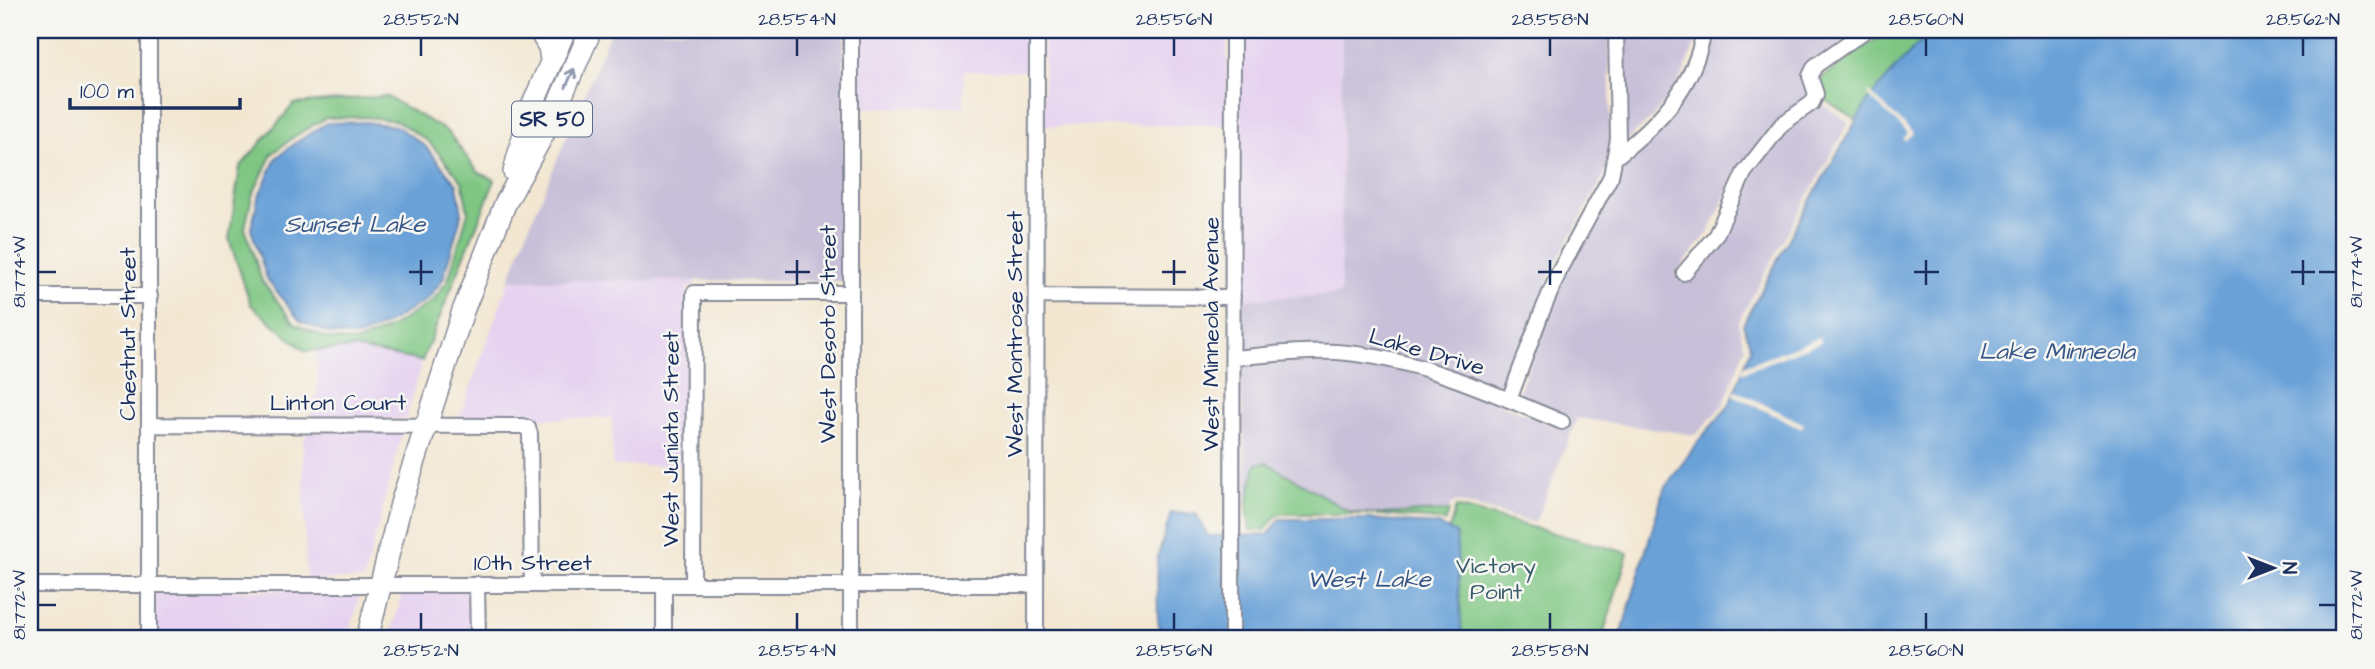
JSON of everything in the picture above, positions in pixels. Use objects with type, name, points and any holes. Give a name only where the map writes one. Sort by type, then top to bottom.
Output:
[{"type":"highway","points":[[539,30],[549,47],[551,60]]},
{"type":"highway","name":"SR 50","points":[[367,639],[401,504],[425,424],[463,311],[505,204],[530,111],[565,30]]},
{"type":"highway","name":"SR 50","points":[[505,204],[551,120],[591,30]]},
{"type":"street","name":"Chestnut Street","points":[[149,30],[149,639]]},
{"type":"street","name":"West Desoto Street","points":[[851,30],[851,639]]},
{"type":"street","name":"West Montrose Street","points":[[1036,639],[1037,30]]},
{"type":"street","name":"West Minneola Avenue","points":[[1232,639],[1233,30]]},
{"type":"street","points":[[1509,400],[1559,272],[1581,227],[1604,191],[1616,158],[1616,30]]},
{"type":"street","points":[[1616,158],[1647,132],[1677,98],[1697,60],[1704,30]]},
{"type":"street","points":[[1684,273],[1716,234],[1744,173],[1782,124],[1812,103],[1816,94],[1810,76],[1815,66],[1866,30]]},
{"type":"street","name":"West Juniata Street","points":[[693,584],[694,293],[850,293]]},
{"type":"street","points":[[30,296],[150,296]]},
{"type":"street","points":[[1037,296],[1233,297]]},
{"type":"street","name":"Lake Drive","points":[[1233,358],[1313,351],[1399,362],[1446,376],[1562,422]]},
{"type":"street","name":"Linton Court","points":[[149,425],[425,424],[528,428],[532,584]]},
{"type":"street","name":"10th Street","points":[[30,584],[1036,585]]},
{"type":"street","points":[[477,584],[478,639]]},
{"type":"street","points":[[664,584],[664,639]]},
{"type":"shaded area","points":[[611,30],[844,30],[844,281],[509,280]]},
{"type":"shaded area","points":[[860,30],[1031,30],[1031,71],[964,71],[964,107],[859,108]]},
{"type":"shaded area","points":[[1044,30],[1227,30],[1227,125],[1044,126]]},
{"type":"shaded area","points":[[1240,30],[1342,30],[1341,294],[1240,300]]},
{"type":"shaded area","points":[[1342,30],[1609,30],[1611,139],[1605,174],[1552,270],[1505,392],[1401,357],[1240,352],[1240,300],[1341,294]]},
{"type":"shaded area","points":[[1622,30],[1698,30],[1683,75],[1655,115],[1624,143]]},
{"type":"shaded area","points":[[1711,30],[1856,30],[1804,77],[1809,94],[1807,99],[1739,169],[1709,232],[1675,274],[1686,281],[1721,238],[1750,176],[1787,128],[1819,102],[1849,122],[1738,322],[1745,348],[1724,404],[1696,435],[1577,418],[1535,523],[1458,502],[1451,504],[1449,511],[1376,514],[1350,512],[1266,462],[1256,465],[1247,503],[1240,363],[1313,357],[1366,361],[1443,381],[1565,430],[1570,419],[1517,397],[1565,274],[1587,230],[1610,193],[1622,161],[1652,137],[1682,101],[1703,62]]},
{"type":"shaded area","points":[[509,280],[694,280],[694,287],[687,287],[686,465],[613,466],[612,418],[459,419]]},
{"type":"shaded area","points":[[353,348],[422,361],[406,419],[310,419],[318,390],[316,351]]},
{"type":"shaded area","points":[[403,430],[364,579],[306,580],[303,444],[307,431]]},
{"type":"shaded area","points":[[361,590],[348,639],[156,639],[155,591]]},
{"type":"shaded area","points":[[404,590],[470,591],[471,639],[389,639]]},
{"type":"green space","points":[[1893,30],[1939,30],[1884,82],[1857,120],[1816,94],[1812,85],[1863,47]]},
{"type":"green space","points":[[386,96],[448,132],[478,172],[495,180],[422,361],[353,348],[305,351],[251,305],[229,239],[240,167],[294,104]],"holes":[[[366,117],[397,121],[429,142],[462,181],[468,212],[448,280],[433,301],[388,329],[358,342],[329,339],[295,324],[262,281],[245,228],[252,196],[272,154],[295,136],[326,118]]]},
{"type":"green space","points":[[1266,462],[1350,512],[1376,514],[1449,511],[1445,522],[1371,514],[1280,514],[1265,530],[1250,530],[1247,505],[1256,464]]},
{"type":"green space","name":"Victory Point","points":[[1456,507],[1628,553],[1602,639],[1415,639]]},
{"type":"water","name":"Lake Minneola","points":[[1943,30],[2345,30],[2345,639],[1620,639],[1664,489],[1700,439],[1729,406],[1751,348],[1743,324],[1870,97],[1916,46]]},
{"type":"water","name":"Sunset Lake","points":[[366,122],[396,126],[424,145],[457,184],[462,213],[443,279],[428,299],[359,337],[331,334],[300,321],[267,279],[251,229],[258,198],[276,158],[327,123]]},
{"type":"water","name":"West Lake","points":[[1171,513],[1196,514],[1208,536],[1268,535],[1280,519],[1371,519],[1438,525],[1456,533],[1462,639],[1163,639],[1158,624],[1157,559]]},
{"type":"pier","points":[[1869,92],[1913,133],[1905,141],[1903,139],[1908,133],[1867,95]]},
{"type":"pier","points":[[1820,337],[1821,342],[1741,373],[1744,366]]},
{"type":"pier","points":[[1735,390],[1804,424],[1801,428],[1733,395]]}]
